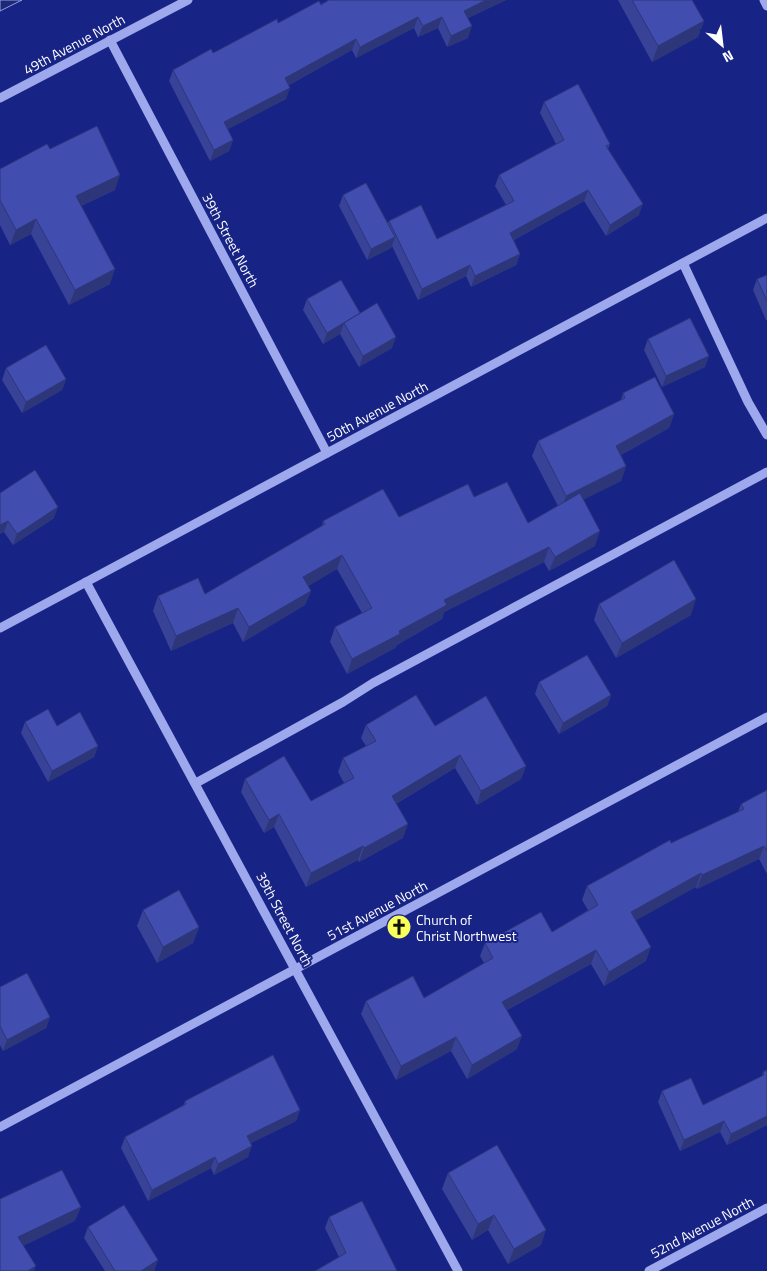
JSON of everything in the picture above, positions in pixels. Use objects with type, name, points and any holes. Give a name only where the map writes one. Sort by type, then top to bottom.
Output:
[{"type":"street","name":"49th Avenue North","points":[[0,98],[188,0]]},
{"type":"street","points":[[764,0],[767,6]]},
{"type":"street","name":"39th Street North","points":[[110,40],[327,453]]},
{"type":"street","name":"50th Avenue North","points":[[0,628],[767,218]]},
{"type":"street","points":[[683,263],[748,402],[767,434]]},
{"type":"street","points":[[196,784],[343,702],[373,683],[767,472]]},
{"type":"street","name":"39th Street North","points":[[86,582],[458,1271]]},
{"type":"street","name":"51st Avenue North","points":[[0,1127],[767,717]]},
{"type":"street","name":"52nd Avenue North","points":[[649,1271],[767,1208]]},
{"type":"shaded area","points":[[0,0],[22,0],[0,11]]},
{"type":"building","points":[[329,0],[486,0],[464,11],[472,26],[451,36],[442,17],[423,26],[418,17],[360,47],[356,39],[285,78],[290,88],[224,122],[233,140],[214,150],[173,70],[211,49],[213,53],[277,19],[278,23],[319,1],[321,5]]},
{"type":"building","points":[[632,0],[692,0],[704,21],[658,46]]},
{"type":"building","points":[[578,84],[610,144],[606,146],[643,204],[610,225],[588,190],[510,233],[520,254],[475,276],[470,265],[422,289],[389,221],[421,205],[437,239],[514,201],[499,175],[564,140],[544,102]]},
{"type":"building","points":[[97,126],[120,175],[76,196],[115,269],[75,290],[36,219],[16,230],[0,200],[0,169],[47,144],[50,149]]},
{"type":"building","points":[[366,183],[395,237],[371,249],[343,195]]},
{"type":"building","points":[[767,275],[767,301],[757,279]]},
{"type":"building","points":[[341,280],[360,313],[327,333],[307,299]]},
{"type":"building","points":[[377,303],[396,337],[363,356],[344,323]]},
{"type":"building","points":[[690,318],[709,356],[666,376],[648,339]]},
{"type":"building","points":[[46,345],[66,379],[26,402],[6,368]]},
{"type":"building","points":[[655,377],[674,414],[616,446],[626,466],[566,496],[538,441],[625,398],[623,393]]},
{"type":"building","points":[[35,470],[58,507],[17,534],[8,521],[0,525],[0,493]]},
{"type":"building","points":[[507,482],[528,523],[580,493],[600,531],[555,557],[549,547],[444,600],[447,605],[399,631],[400,634],[352,659],[335,627],[372,608],[342,555],[303,577],[311,591],[249,627],[238,608],[176,636],[158,596],[198,578],[205,594],[325,524],[323,521],[383,489],[399,517],[468,484],[474,497]]},
{"type":"building","points":[[674,560],[696,599],[622,643],[599,604]]},
{"type":"building","points":[[587,655],[611,695],[563,723],[539,682]]},
{"type":"building","points":[[416,695],[435,726],[486,696],[526,766],[481,791],[460,755],[392,796],[408,824],[364,848],[363,846],[311,873],[279,814],[269,820],[245,779],[284,756],[311,801],[354,778],[343,758],[376,741],[366,725]]},
{"type":"building","points":[[48,709],[57,726],[80,712],[98,746],[52,771],[25,722]]},
{"type":"building","points":[[767,790],[767,851],[764,846],[702,875],[701,873],[631,912],[651,947],[609,972],[596,950],[502,1002],[522,1036],[472,1065],[456,1037],[401,1066],[366,1001],[413,976],[424,998],[493,958],[485,943],[541,912],[552,932],[598,905],[587,886],[670,840],[671,843],[744,809],[741,804]]},
{"type":"building","points":[[179,890],[199,927],[163,947],[143,910]]},
{"type":"building","points":[[27,973],[50,1017],[7,1040],[0,1026],[0,987]]},
{"type":"building","points":[[273,1055],[300,1110],[247,1136],[252,1146],[218,1164],[215,1157],[152,1190],[125,1137],[186,1104],[185,1101]]},
{"type":"building","points":[[767,1070],[767,1116],[731,1134],[724,1121],[684,1140],[662,1091],[691,1078],[703,1105],[764,1075],[763,1072]]},
{"type":"building","points":[[497,1145],[546,1230],[514,1249],[494,1215],[478,1224],[448,1173]]},
{"type":"building","points":[[62,1170],[81,1207],[18,1237],[36,1266],[28,1271],[0,1271],[0,1199]]},
{"type":"building","points":[[362,1201],[397,1271],[315,1271],[346,1253],[329,1217]]},
{"type":"building","points":[[124,1205],[158,1260],[141,1271],[115,1271],[88,1227]]},
{"type":"place","name":"Church of Christ Northwest","points":[[399,927]]}]
